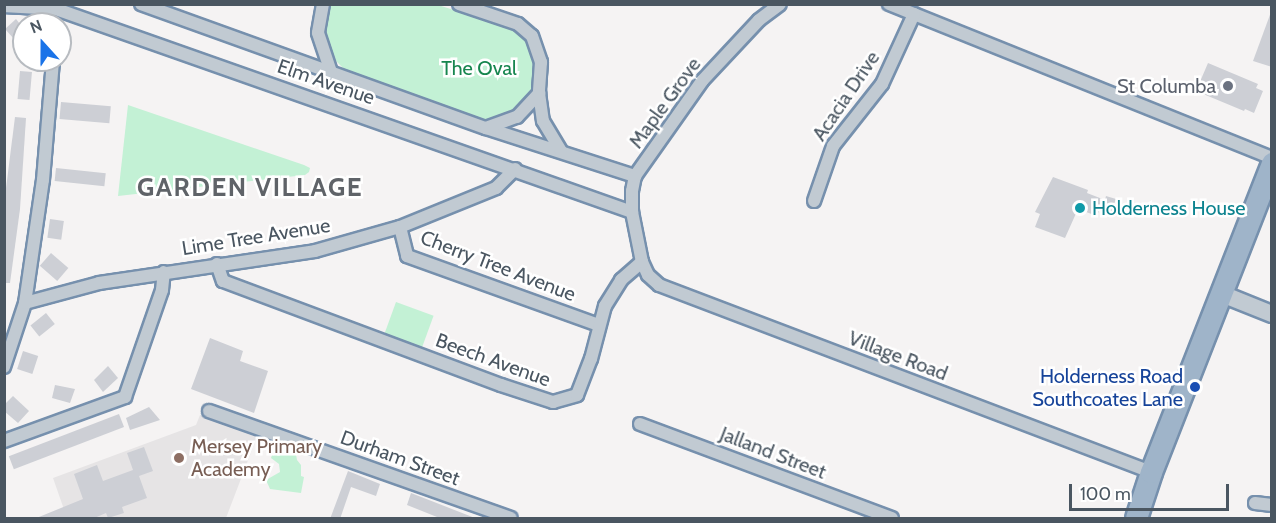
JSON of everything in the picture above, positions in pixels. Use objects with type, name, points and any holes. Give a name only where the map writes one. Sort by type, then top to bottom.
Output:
[{"type":"highway","points":[[1136,519],[1151,472],[1272,164]]},
{"type":"street","name":"Elm Avenue","points":[[141,4],[486,128],[635,176]]},
{"type":"street","points":[[323,4],[318,33],[331,72]]},
{"type":"street","points":[[459,4],[518,24],[532,36],[541,62],[539,93],[543,121],[561,151]]},
{"type":"street","name":"Maple Grove","points":[[635,176],[702,81],[759,20],[780,4]]},
{"type":"street","points":[[889,4],[1272,158]]},
{"type":"street","name":"Elm Avenue","points":[[4,6],[56,7],[632,212]]},
{"type":"street","name":"Acacia Drive","points":[[814,201],[833,146],[882,84],[914,14]]},
{"type":"street","points":[[4,367],[25,303],[43,180],[52,72]]},
{"type":"street","points":[[486,128],[517,117],[539,93]]},
{"type":"street","name":"Lime Tree Avenue","points":[[25,303],[99,283],[315,251],[400,227],[496,188],[515,169]]},
{"type":"street","points":[[635,176],[632,212],[642,262]]},
{"type":"street","name":"Cherry Tree Avenue","points":[[400,227],[407,256],[599,325]]},
{"type":"street","name":"Beech Avenue","points":[[217,264],[223,281],[553,402],[577,395],[591,359],[605,306],[621,280],[642,262]]},
{"type":"street","name":"Village Road","points":[[642,262],[648,274],[659,285],[1151,472]]},
{"type":"street","points":[[4,441],[125,397],[162,290],[164,272]]},
{"type":"street","points":[[1222,294],[1272,314]]},
{"type":"street","name":"Durham Street","points":[[209,411],[511,519]]},
{"type":"street","name":"Jalland Street","points":[[640,423],[892,519]]},
{"type":"street","points":[[1255,503],[1272,505]]},
{"type":"shaded area","name":"Mersey Primary Academy","points":[[200,415],[257,437],[226,518],[67,518],[53,478],[196,425]]},
{"type":"green space","name":"The Oval","points":[[332,5],[438,5],[514,29],[526,40],[533,63],[532,90],[510,112],[484,120],[345,70],[336,61],[325,33],[327,10]]},
{"type":"green space","points":[[128,105],[304,165],[310,168],[309,172],[305,175],[118,196]]},
{"type":"green space","points":[[396,302],[434,316],[422,349],[384,335]]},
{"type":"green space","points":[[276,444],[295,449],[297,460],[301,465],[301,476],[304,477],[301,493],[270,489],[266,480],[280,472],[279,464],[271,458]]},
{"type":"building","points":[[1272,12],[1272,67],[1253,61]]},
{"type":"building","points":[[12,23],[12,37],[5,29]]},
{"type":"building","name":"St Columba","points":[[1208,63],[1258,84],[1256,88],[1263,91],[1254,113],[1196,91]]},
{"type":"building","points":[[20,72],[32,72],[30,100],[18,99]]},
{"type":"building","points":[[61,102],[111,106],[109,123],[60,119]]},
{"type":"building","points":[[15,117],[26,118],[20,209],[10,283],[4,283],[4,204]]},
{"type":"building","points":[[56,168],[106,173],[104,186],[55,181]]},
{"type":"building","name":"Holderness House","points":[[1053,177],[1088,190],[1087,193],[1105,200],[1106,196],[1116,199],[1114,204],[1124,208],[1121,216],[1100,208],[1097,216],[1078,209],[1065,238],[1035,227],[1040,214],[1035,212]]},
{"type":"building","points":[[50,219],[64,221],[61,240],[47,238]]},
{"type":"building","points":[[51,253],[68,268],[57,281],[40,266]]},
{"type":"building","points":[[46,313],[55,324],[39,336],[30,326]]},
{"type":"building","points":[[210,338],[243,351],[240,361],[268,371],[254,413],[191,389]]},
{"type":"building","points":[[23,351],[38,356],[32,374],[17,369]]},
{"type":"building","points":[[108,366],[118,378],[103,392],[94,380]]},
{"type":"building","points":[[55,385],[75,389],[70,403],[52,398]]},
{"type":"building","points":[[13,396],[29,411],[18,423],[4,411],[4,405]]},
{"type":"building","points":[[149,407],[160,420],[130,430],[126,418]]},
{"type":"building","points":[[119,414],[124,427],[14,469],[9,456]]},
{"type":"building","points":[[144,447],[153,471],[139,476],[147,498],[122,507],[124,513],[108,518],[106,513],[92,519],[34,519],[83,499],[74,474],[97,465],[103,481],[133,470],[127,453]]},
{"type":"building","points":[[348,471],[380,484],[376,496],[351,487],[340,519],[330,519]]},
{"type":"building","points":[[411,493],[475,519],[442,519],[407,505]]},
{"type":"place","name":"St Columba","points":[[1228,86]]},
{"type":"place","name":"Holderness House","points":[[1080,208]]},
{"type":"place","name":"Holderness Road Southcoates Lane","points":[[1195,387]]},
{"type":"place","name":"Mersey Primary Academy","points":[[179,458]]},
{"type":"district","name":"GARDEN VILLAGE","points":[[250,188]]}]
